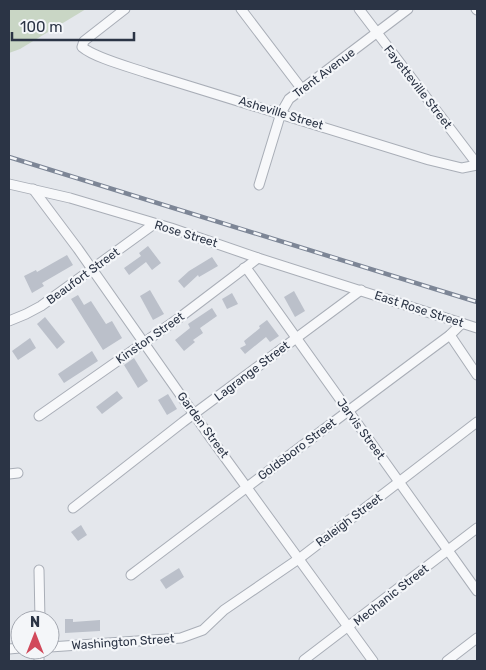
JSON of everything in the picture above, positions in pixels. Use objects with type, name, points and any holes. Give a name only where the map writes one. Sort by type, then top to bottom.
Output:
[{"type":"street","name":"Asheville Street","points":[[125,9],[84,41],[82,47],[85,50],[147,73],[429,160],[462,168],[477,165]]},
{"type":"street","points":[[241,9],[301,88]]},
{"type":"street","name":"Fayetteville Street","points":[[358,9],[477,165]]},
{"type":"street","name":"Trent Avenue","points":[[259,185],[281,113],[289,99],[301,88],[408,9]]},
{"type":"street","name":"Rose Street","points":[[9,184],[89,203],[361,290]]},
{"type":"street","name":"Garden Street","points":[[33,189],[373,661]]},
{"type":"street","name":"Beaufort Street","points":[[9,321],[41,306],[154,224]]},
{"type":"street","name":"Kinston Street","points":[[39,416],[144,343],[258,258]]},
{"type":"street","name":"Jarvis Street","points":[[244,268],[247,269],[477,591]]},
{"type":"street","name":"East Rose Street","points":[[361,290],[477,328]]},
{"type":"street","name":"Lagrange Street","points":[[73,508],[361,290]]},
{"type":"street","name":"Goldsboro Street","points":[[131,575],[450,335],[462,323]]},
{"type":"street","points":[[450,335],[477,375]]},
{"type":"street","name":"Raleigh Street","points":[[219,615],[300,558],[477,422]]},
{"type":"street","name":"Mechanic Street","points":[[304,660],[477,528]]},
{"type":"street","points":[[39,570],[40,610]]},
{"type":"street","name":"Washington Street","points":[[60,646],[181,638],[203,630],[219,615]]},
{"type":"street","points":[[447,661],[477,638]]},
{"type":"green space","points":[[9,9],[86,9],[20,49],[9,53]]},
{"type":"building","points":[[148,246],[161,263],[152,270],[146,262],[129,275],[124,268],[141,256],[139,253]]},
{"type":"building","points":[[67,255],[73,265],[42,283],[44,286],[32,293],[24,276],[36,270],[37,272]]},
{"type":"building","points":[[212,257],[218,266],[199,277],[198,275],[184,288],[178,281],[189,271]]},
{"type":"building","points":[[150,290],[164,314],[153,320],[140,296]]},
{"type":"building","points":[[294,291],[305,311],[295,317],[284,297]]},
{"type":"building","points":[[232,293],[238,304],[227,309],[222,299]]},
{"type":"building","points":[[78,295],[84,305],[91,301],[106,324],[112,321],[122,338],[103,350],[71,299]]},
{"type":"building","points":[[212,308],[217,316],[200,328],[203,333],[193,340],[195,342],[184,351],[175,340],[190,328],[188,324]]},
{"type":"building","points":[[45,317],[65,342],[57,349],[37,324]]},
{"type":"building","points":[[267,320],[279,336],[270,342],[266,337],[245,354],[240,348],[246,345],[244,341]]},
{"type":"building","points":[[30,338],[36,348],[18,360],[12,351]]},
{"type":"building","points":[[92,351],[98,361],[64,383],[58,374]]},
{"type":"building","points":[[134,358],[148,381],[138,388],[124,365]]},
{"type":"building","points":[[117,391],[123,398],[102,414],[96,407]]},
{"type":"building","points":[[168,394],[177,409],[167,415],[158,400]]},
{"type":"building","points":[[81,525],[87,535],[78,541],[71,532]]},
{"type":"building","points":[[179,568],[184,577],[166,589],[160,580]]},
{"type":"building","points":[[65,619],[73,619],[73,622],[100,620],[100,631],[65,633]]},
{"type":"railway","points":[[9,157],[477,302]]}]
